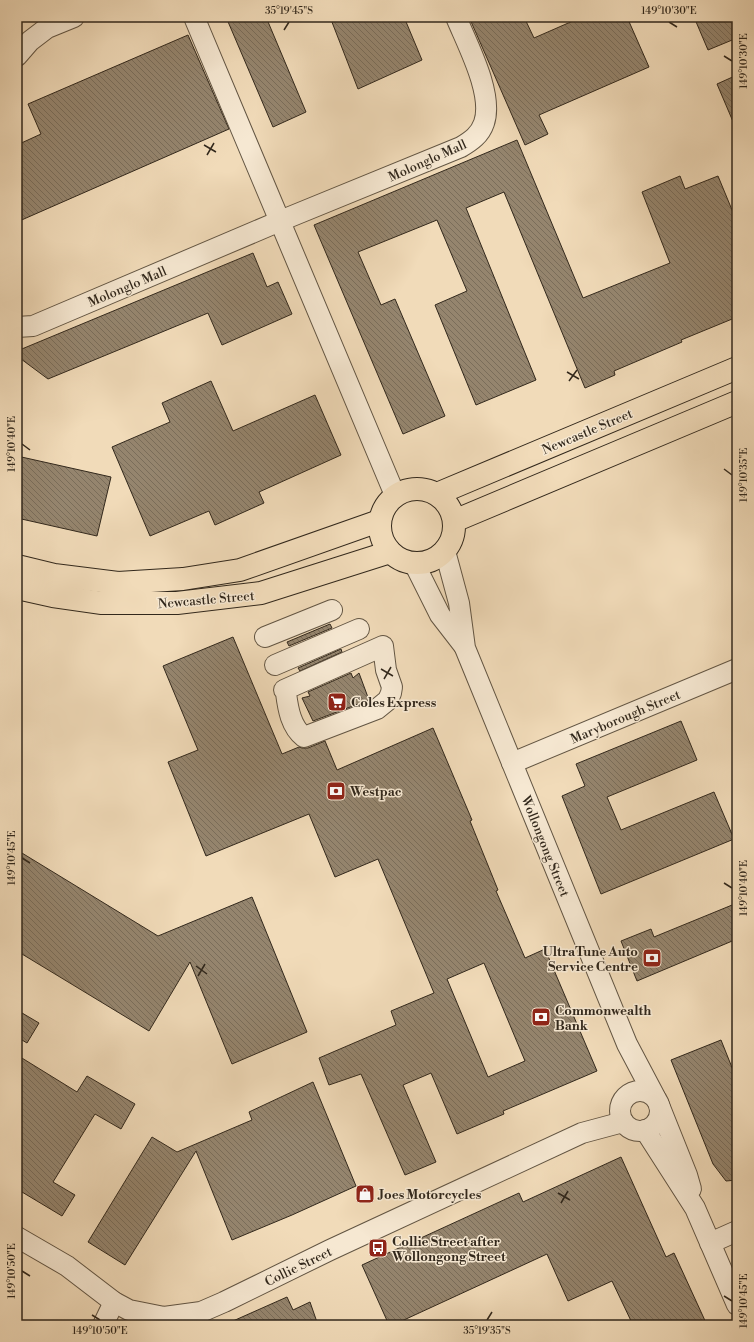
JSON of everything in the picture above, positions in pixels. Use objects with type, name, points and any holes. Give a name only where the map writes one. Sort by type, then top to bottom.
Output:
[{"type":"main road","name":"Newcastle Street","points":[[437,494],[737,368]]},
{"type":"main road","points":[[454,521],[737,402]]},
{"type":"main road","points":[[423,488],[437,494],[448,505],[454,521],[452,536],[445,551],[431,560],[414,563],[401,560],[390,552],[383,543],[379,532],[379,521],[384,506],[395,495],[409,489],[423,488]]},
{"type":"main road","name":"Newcastle Street","points":[[17,566],[54,575],[118,583],[183,579],[240,570],[379,521]]},
{"type":"main road","name":"Newcastle Street","points":[[17,588],[53,596],[102,603],[177,603],[261,594],[390,552]]},
{"type":"street","points":[[17,56],[30,41],[47,28],[74,17]]},
{"type":"street","points":[[194,17],[395,495]]},
{"type":"street","name":"Molonglo Mall","points":[[17,327],[33,326],[280,221],[461,147],[475,138],[484,124],[487,112],[485,95],[480,75],[456,17]]},
{"type":"street","name":"Wollongong Street","points":[[445,551],[459,603],[465,648]]},
{"type":"street","name":"Wollongong Street","points":[[414,563],[440,614],[465,648],[627,1044],[657,1101],[687,1174],[695,1208]]},
{"type":"street","points":[[265,637],[332,610]]},
{"type":"street","points":[[275,665],[359,629]]},
{"type":"street","points":[[383,646],[386,670],[392,687],[388,700],[377,709],[304,737],[296,728],[288,708],[285,692],[383,646]]},
{"type":"street","name":"Maryborough Street","points":[[512,764],[737,669]]},
{"type":"street","name":"Wollongong Street","points":[[624,1107],[627,1044]]},
{"type":"street","points":[[636,1091],[644,1091],[657,1101],[660,1113],[657,1122],[652,1127],[641,1131],[632,1129],[624,1107],[636,1091]]},
{"type":"street","name":"Collie Street","points":[[17,1237],[67,1266],[114,1302],[129,1310],[164,1317],[201,1312],[330,1250],[582,1133],[624,1107]]},
{"type":"street","name":"Wollongong Street","points":[[645,1130],[695,1208],[737,1305]]},
{"type":"street","points":[[710,1243],[737,1231]]},
{"type":"street","points":[[104,1325],[114,1302]]},
{"type":"street","points":[[180,1325],[201,1312]]},
{"type":"building","points":[[226,17],[266,17],[306,112],[273,127]]},
{"type":"building","points":[[330,17],[404,17],[422,60],[358,89]]},
{"type":"building","points":[[469,17],[524,17],[534,38],[582,17],[627,17],[649,67],[539,115],[548,134],[525,145]]},
{"type":"building","points":[[694,17],[737,17],[737,38],[708,50]]},
{"type":"building","points":[[188,35],[229,129],[17,222],[17,145],[41,134],[28,104]]},
{"type":"building","points":[[737,75],[737,131],[717,84]]},
{"type":"building","points":[[517,140],[583,298],[670,263],[642,192],[680,176],[685,189],[718,176],[737,222],[737,317],[681,340],[682,342],[614,371],[615,375],[585,388],[504,192],[466,208],[536,380],[476,405],[435,305],[467,291],[437,220],[358,252],[381,305],[395,299],[445,416],[403,434],[314,225]]},
{"type":"building","points":[[253,253],[267,287],[278,282],[292,314],[222,345],[208,313],[48,379],[17,356],[17,351]]},
{"type":"building","points":[[211,381],[233,431],[315,395],[341,455],[259,492],[264,503],[215,525],[209,511],[150,536],[112,447],[170,422],[162,403]]},
{"type":"building","points":[[17,456],[111,477],[97,536],[17,518]]},
{"type":"building","points":[[330,624],[332,628],[289,646],[287,642]]},
{"type":"building","points":[[233,637],[282,754],[299,747],[308,748],[325,741],[337,770],[433,728],[472,820],[470,821],[498,890],[496,891],[525,958],[545,949],[597,1071],[503,1111],[504,1114],[457,1134],[431,1073],[403,1085],[436,1162],[405,1175],[361,1074],[329,1085],[319,1058],[396,1025],[391,1011],[434,993],[378,859],[335,877],[309,814],[206,856],[168,762],[198,750],[163,666]],"holes":[[[484,963],[525,1061],[488,1077],[447,979]]]},
{"type":"building","points":[[341,649],[342,652],[300,671],[298,668]]},
{"type":"building","name":"Coles Express","points":[[351,673],[353,678],[359,673],[369,700],[313,721],[302,698],[310,696],[308,692]]},
{"type":"building","points":[[681,721],[697,760],[607,797],[621,830],[714,792],[734,839],[601,894],[562,796],[585,786],[576,764]]},
{"type":"building","points":[[17,850],[158,936],[252,897],[307,1032],[232,1064],[190,962],[149,1031],[17,951]]},
{"type":"building","points":[[737,903],[737,939],[637,981],[621,941],[651,929],[654,937]]},
{"type":"building","points":[[17,1010],[39,1023],[27,1043],[17,1037]]},
{"type":"building","points":[[721,1040],[737,1080],[737,1180],[726,1181],[713,1164],[671,1060]]},
{"type":"building","points":[[17,1055],[77,1092],[87,1076],[135,1104],[121,1129],[95,1114],[53,1182],[75,1195],[62,1216],[17,1189]]},
{"type":"building","points":[[313,1082],[356,1186],[232,1240],[196,1151],[125,1265],[88,1242],[152,1137],[177,1152],[252,1120],[249,1112]]},
{"type":"building","points":[[621,1157],[666,1257],[674,1253],[707,1325],[633,1325],[612,1281],[568,1301],[547,1254],[393,1325],[389,1325],[362,1265],[519,1193],[523,1202]]},
{"type":"building","points":[[287,1297],[293,1310],[310,1302],[318,1325],[224,1325]]},
{"type":"place","name":"Coles Express","points":[[337,702]]},
{"type":"place","name":"Westpac","points":[[336,791]]},
{"type":"place","name":"UltraTune Auto Service Centre","points":[[652,958]]},
{"type":"place","name":"Commonwealth Bank","points":[[541,1017]]},
{"type":"place","name":"Joes Motorcycles","points":[[365,1194]]},
{"type":"place","name":"Collie Street after Wollongong Street","points":[[378,1248]]}]
